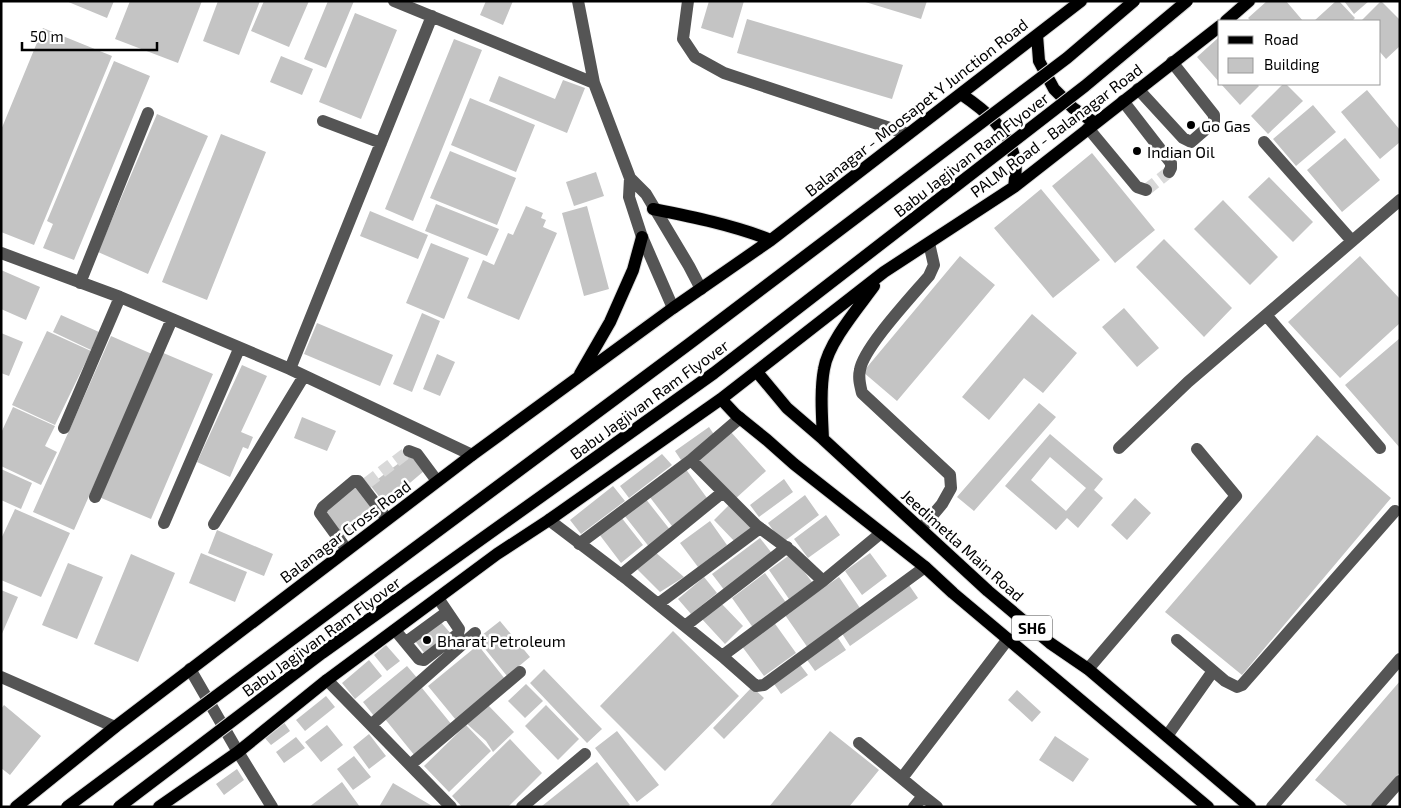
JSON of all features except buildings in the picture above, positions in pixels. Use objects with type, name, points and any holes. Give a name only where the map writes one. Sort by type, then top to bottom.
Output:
[{"type":"main road","name":"Balanagar - Moosapet Y Junction Road","points":[[771,240],[1081,1]]},
{"type":"main road","name":"Babu Jagjivan Ram Flyover","points":[[67,807],[689,344],[1067,58],[1134,1]]},
{"type":"main road","name":"Babu Jagjivan Ram Flyover","points":[[119,807],[322,653],[714,372],[1085,86],[1186,1]]},
{"type":"main road","points":[[1228,20],[1249,1]]},
{"type":"main road","name":"PALM Road - Balanagar Road","points":[[549,520],[721,400],[884,272],[1014,187],[1218,28]]},
{"type":"main road","points":[[1037,35],[1040,61],[1054,89],[1092,126]]},
{"type":"main road","points":[[961,94],[980,106],[1003,130],[1016,161],[1014,187]]},
{"type":"main road","points":[[653,209],[706,219],[748,230],[771,240]]},
{"type":"main road","points":[[577,378],[610,322],[633,270],[642,238]]},
{"type":"main road","points":[[701,289],[771,240]]},
{"type":"main road","points":[[823,439],[824,368],[831,350],[846,324],[884,272]]},
{"type":"main road","name":"Balanagar Cross Road","points":[[16,807],[115,726],[437,481],[701,289]]},
{"type":"main road","name":"Jeedimetla Main Road","points":[[758,372],[787,408],[988,591],[1050,642],[1088,669],[1250,807]]},
{"type":"main road","name":"SH6","points":[[721,400],[794,464],[925,567],[1208,807]]},
{"type":"main road","points":[[159,807],[238,752],[327,680],[497,554],[549,520]]},
{"type":"street","points":[[394,1],[594,83]]},
{"type":"street","points":[[578,1],[594,83],[630,178],[629,197],[642,238],[674,308]]},
{"type":"street","points":[[688,1],[683,39],[695,57],[724,73],[908,134]]},
{"type":"street","points":[[290,369],[432,16]]},
{"type":"street","points":[[1138,89],[1183,138],[1191,142],[1214,122],[1214,115],[1172,62]]},
{"type":"street","points":[[1123,101],[1171,163],[1169,172]]},
{"type":"street","points":[[80,283],[148,113]]},
{"type":"street","points":[[323,121],[380,143]]},
{"type":"street","points":[[1092,126],[1137,187],[1146,190]]},
{"type":"street","points":[[1264,142],[1352,241]]},
{"type":"street","points":[[630,178],[646,194],[701,289]]},
{"type":"street","points":[[1118,448],[1188,382],[1400,200]]},
{"type":"street","points":[[921,529],[942,504],[951,488],[950,474],[862,393],[859,382],[860,368],[870,349],[930,276],[934,265],[929,243]]},
{"type":"street","points":[[1,253],[120,297],[290,369],[472,455]]},
{"type":"street","points":[[64,428],[120,297]]},
{"type":"street","points":[[1266,315],[1380,448]]},
{"type":"street","points":[[95,497],[172,319]]},
{"type":"street","points":[[164,524],[239,349]]},
{"type":"street","points":[[214,524],[304,376]]},
{"type":"street","points":[[579,544],[691,460],[740,418]]},
{"type":"street","points":[[1088,669],[1236,496],[1197,449]]},
{"type":"street","points":[[409,451],[417,454],[437,481]]},
{"type":"street","points":[[691,460],[760,528],[787,548],[823,581]]},
{"type":"street","points":[[347,550],[320,513],[323,507],[354,481],[358,481],[390,517]]},
{"type":"street","points":[[367,483],[390,517]]},
{"type":"street","points":[[621,575],[723,492]]},
{"type":"street","points":[[1177,640],[1231,685],[1237,687],[1242,685],[1395,511]]},
{"type":"street","points":[[549,520],[658,604],[756,686],[764,685],[925,567]]},
{"type":"street","points":[[658,604],[760,528]]},
{"type":"street","points":[[722,656],[823,581],[881,533]]},
{"type":"street","points":[[684,626],[787,548]]},
{"type":"street","points":[[395,630],[419,659],[424,660],[458,634],[459,629],[438,598]]},
{"type":"street","points":[[406,642],[447,612]]},
{"type":"street","points":[[371,725],[475,633]]},
{"type":"street","points":[[902,778],[1008,639]]},
{"type":"street","points":[[1272,807],[1400,659]]},
{"type":"street","points":[[190,669],[272,807]]},
{"type":"street","points":[[1167,736],[1213,671]]},
{"type":"street","points":[[410,765],[520,672]]},
{"type":"street","points":[[1,677],[115,726]]},
{"type":"street","points":[[327,680],[450,807]]},
{"type":"street","points":[[860,743],[937,807]]},
{"type":"street","points":[[522,807],[585,754]]},
{"type":"street","points":[[1376,807],[1400,781]]},
{"type":"street","points":[[914,807],[923,796]]},
{"type":"tunnel","points":[[1146,190],[1169,172]]},
{"type":"tunnel","points":[[367,483],[409,451]]},
{"type":"place","name":"Go Gas","points":[[1191,125]]},
{"type":"place","name":"Indian Oil","points":[[1137,151]]},
{"type":"place","name":"Bharat Petroleum","points":[[427,640]]}]
